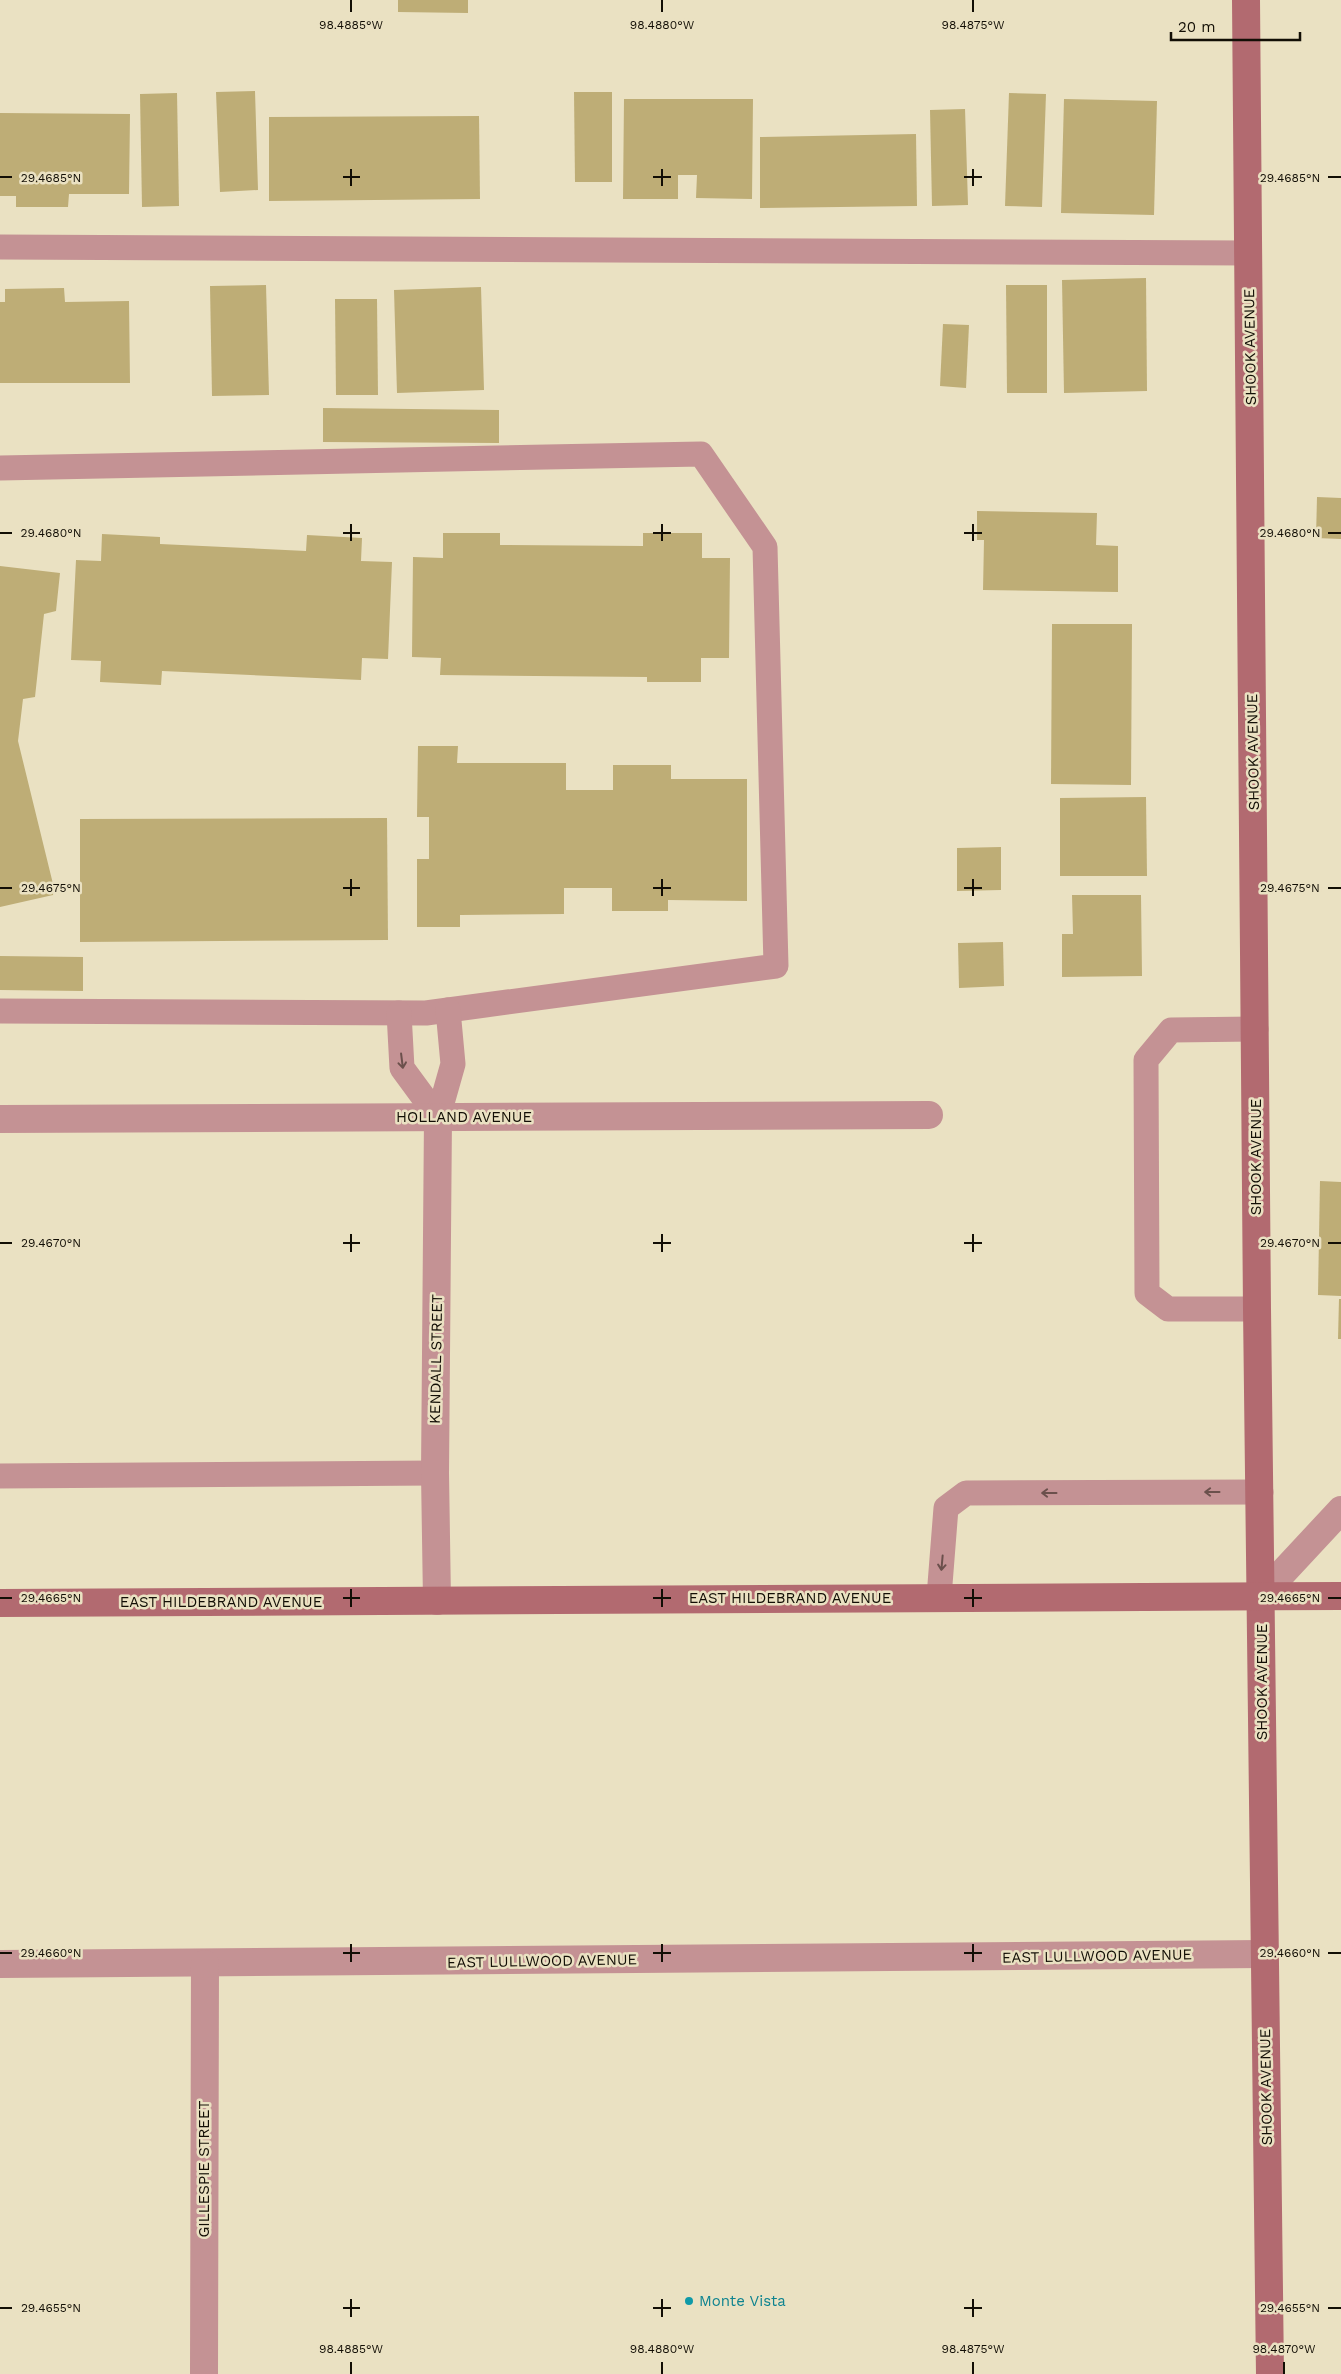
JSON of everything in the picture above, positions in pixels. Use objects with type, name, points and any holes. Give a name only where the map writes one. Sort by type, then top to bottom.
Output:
[{"type":"street","name":"SHOOK AVENUE","points":[[1246,0],[1257,1309],[1270,2374]]},
{"type":"street","name":"HOLLAND AVENUE","points":[[0,1119],[929,1115]]},
{"type":"street","name":"KENDALL STREET","points":[[437,1601],[435,1473],[438,1117]]},
{"type":"street","points":[[1261,1596],[1341,1510]]},
{"type":"street","name":"EAST HILDEBRAND AVENUE","points":[[0,1603],[1341,1596]]},
{"type":"street","name":"EAST LULLWOOD AVENUE","points":[[0,1964],[205,1964],[1264,1954]]},
{"type":"street","name":"GILLESPIE STREET","points":[[204,2374],[205,1964]]},
{"type":"lane","points":[[0,247],[1249,253]]},
{"type":"lane","points":[[0,468],[701,454],[765,547],[776,966],[448,1010],[398,1013],[0,1010]]},
{"type":"lane","points":[[438,1117],[453,1064],[448,1010]]},
{"type":"lane","points":[[398,1013],[402,1068],[438,1117]]},
{"type":"lane","points":[[1256,1029],[1171,1030],[1146,1060],[1146,1070],[1147,1293],[1168,1309],[1257,1309]]},
{"type":"lane","points":[[0,1476],[435,1473]]},
{"type":"lane","points":[[939,1597],[946,1508],[966,1494],[1260,1492]]},
{"type":"building","points":[[398,0],[468,0],[468,13],[398,12]]},
{"type":"building","points":[[255,91],[258,190],[220,192],[216,92]]},
{"type":"building","points":[[574,92],[612,92],[612,182],[575,182]]},
{"type":"building","points":[[177,93],[179,206],[142,207],[140,94]]},
{"type":"building","points":[[1009,93],[1046,94],[1042,207],[1005,206]]},
{"type":"building","points":[[624,99],[753,99],[752,199],[696,198],[697,175],[678,175],[678,199],[623,199]]},
{"type":"building","points":[[1064,99],[1157,101],[1154,215],[1061,213]]},
{"type":"building","points":[[965,109],[968,205],[932,206],[930,110]]},
{"type":"building","points":[[0,113],[130,114],[129,194],[69,194],[68,207],[16,207],[16,196],[0,196]]},
{"type":"building","points":[[479,116],[480,199],[269,201],[269,117]]},
{"type":"building","points":[[916,134],[917,206],[760,208],[760,137]]},
{"type":"building","points":[[1146,278],[1147,391],[1064,393],[1062,280]]},
{"type":"building","points":[[266,285],[269,395],[212,396],[210,286]]},
{"type":"building","points":[[1006,285],[1047,285],[1047,393],[1007,393]]},
{"type":"building","points":[[481,287],[484,390],[397,393],[394,290]]},
{"type":"building","points":[[64,288],[65,302],[129,301],[130,383],[0,383],[0,302],[5,302],[5,289]]},
{"type":"building","points":[[335,299],[377,299],[378,395],[336,395]]},
{"type":"building","points":[[943,324],[969,325],[966,388],[940,386]]},
{"type":"building","points":[[323,408],[499,410],[499,443],[323,442]]},
{"type":"building","points":[[1317,497],[1341,498],[1341,539],[1316,538]]},
{"type":"building","points":[[977,511],[1097,513],[1096,545],[1118,546],[1118,592],[983,590],[984,540],[977,540]]},
{"type":"building","points":[[443,533],[500,533],[500,545],[643,546],[643,533],[702,533],[702,558],[730,558],[729,658],[701,658],[701,682],[647,682],[647,677],[440,675],[441,658],[412,657],[413,557],[443,558]]},
{"type":"building","points":[[102,534],[160,537],[160,544],[306,551],[307,535],[362,538],[361,561],[392,562],[388,659],[362,658],[361,680],[162,671],[161,685],[100,682],[101,661],[71,660],[76,560],[101,561]]},
{"type":"building","points":[[0,566],[60,573],[56,611],[44,614],[35,697],[23,699],[18,741],[54,888],[53,895],[0,907]]},
{"type":"building","points":[[1052,624],[1132,624],[1131,785],[1051,784]]},
{"type":"building","points":[[418,746],[458,746],[457,763],[566,763],[566,790],[613,790],[613,765],[671,765],[671,779],[747,779],[747,901],[668,900],[668,911],[612,911],[612,888],[564,888],[564,914],[460,915],[460,927],[417,927],[417,859],[429,859],[429,817],[417,817]]},
{"type":"building","points":[[1146,797],[1147,876],[1060,876],[1060,798]]},
{"type":"building","points":[[387,818],[388,940],[80,942],[80,819]]},
{"type":"building","points":[[1001,847],[1001,890],[957,891],[957,848]]},
{"type":"building","points":[[1072,895],[1141,895],[1142,976],[1062,977],[1062,934],[1073,934]]},
{"type":"building","points":[[1003,942],[1004,986],[959,988],[958,943]]},
{"type":"building","points":[[0,956],[83,957],[83,991],[0,990]]},
{"type":"building","points":[[1320,1181],[1341,1182],[1341,1296],[1318,1295]]},
{"type":"building","points":[[1339,1299],[1341,1299],[1341,1339],[1338,1339]]},
{"type":"place","name":"Monte Vista","points":[[689,2301]]}]
